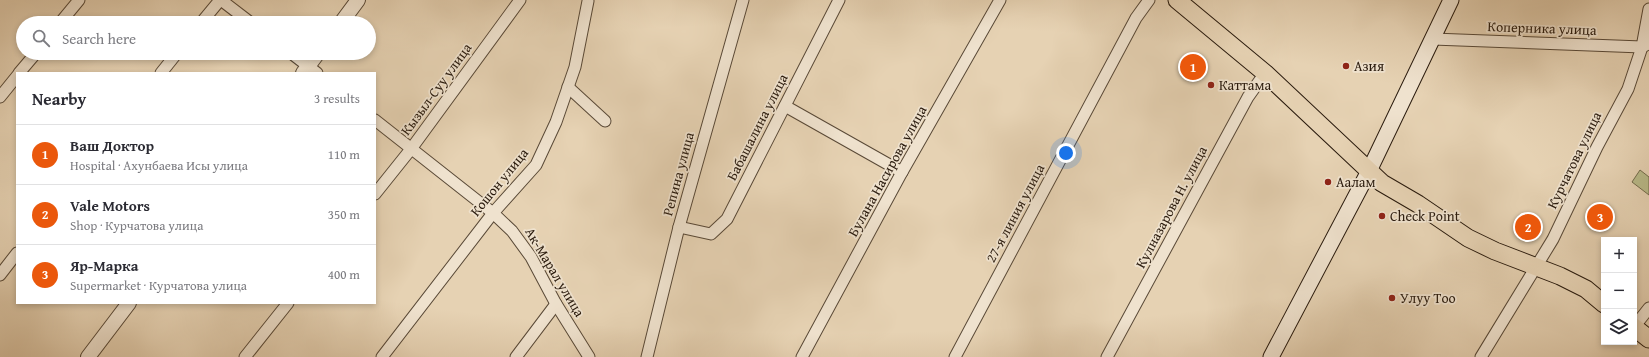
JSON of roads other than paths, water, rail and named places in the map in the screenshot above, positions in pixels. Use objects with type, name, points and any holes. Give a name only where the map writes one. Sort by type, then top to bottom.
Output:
[{"type":"main road","points":[[1177,0],[1266,73],[1382,183],[1418,204],[1468,238],[1495,252],[1560,276],[1580,286],[1601,302]]},
{"type":"main road","points":[[1272,357],[1369,171],[1433,39],[1450,0]]},
{"type":"main road","points":[[1637,329],[1649,339]]},
{"type":"street","points":[[66,16],[79,0]]},
{"type":"street","points":[[207,16],[220,0],[242,16]]},
{"type":"street","points":[[346,16],[358,0]]},
{"type":"street","name":"Кызыл-Суу улица","points":[[376,193],[411,149],[520,0]]},
{"type":"street","name":"Репина улица","points":[[647,357],[679,227],[742,0]]},
{"type":"street","name":"Бабашалина улица","points":[[679,227],[711,234],[727,219],[838,0]]},
{"type":"street","name":"Булана Насирова улица","points":[[802,357],[902,172],[1000,0]]},
{"type":"street","name":"27-я линия улица","points":[[955,357],[1136,18],[1149,0]]},
{"type":"street","name":"Кошон улица","points":[[382,357],[493,213],[536,165],[556,122],[575,67],[588,1]]},
{"type":"street","name":"Курчатова улица","points":[[1481,357],[1553,239],[1597,147],[1628,88],[1646,45],[1649,9]]},
{"type":"street","name":"Коперника улица","points":[[1433,39],[1646,45]]},
{"type":"street","points":[[20,72],[30,60]]},
{"type":"street","points":[[162,72],[171,60]]},
{"type":"street","points":[[298,60],[310,71],[315,60]]},
{"type":"street","name":"Кулназарова Н. улица","points":[[1107,357],[1248,97],[1266,73]]},
{"type":"street","points":[[0,97],[16,77]]},
{"type":"street","points":[[568,87],[605,121]]},
{"type":"street","points":[[785,106],[902,172]]},
{"type":"street","name":"Ак-Марал улица","points":[[376,121],[493,213],[512,231],[531,257],[556,304],[589,357]]},
{"type":"street","points":[[0,275],[16,254]]},
{"type":"street","points":[[88,357],[128,304]]},
{"type":"street","points":[[245,357],[287,304]]},
{"type":"street","points":[[516,357],[556,304]]},
{"type":"street","points":[[1637,323],[1649,308]]},
{"type":"place","name":"Азия","points":[[1346,66]]},
{"type":"place","name":"Ваш Доктор","points":[[1193,67]]},
{"type":"place","name":"Каттама","points":[[1211,85]]},
{"type":"place","name":"Аалам","points":[[1328,182]]},
{"type":"place","name":"Check Point","points":[[1382,216]]},
{"type":"place","name":"Яр-Марка","points":[[1600,217]]},
{"type":"place","name":"Vale Motors","points":[[1528,227]]},
{"type":"place","name":"Улуу Тоо","points":[[1392,298]]}]
